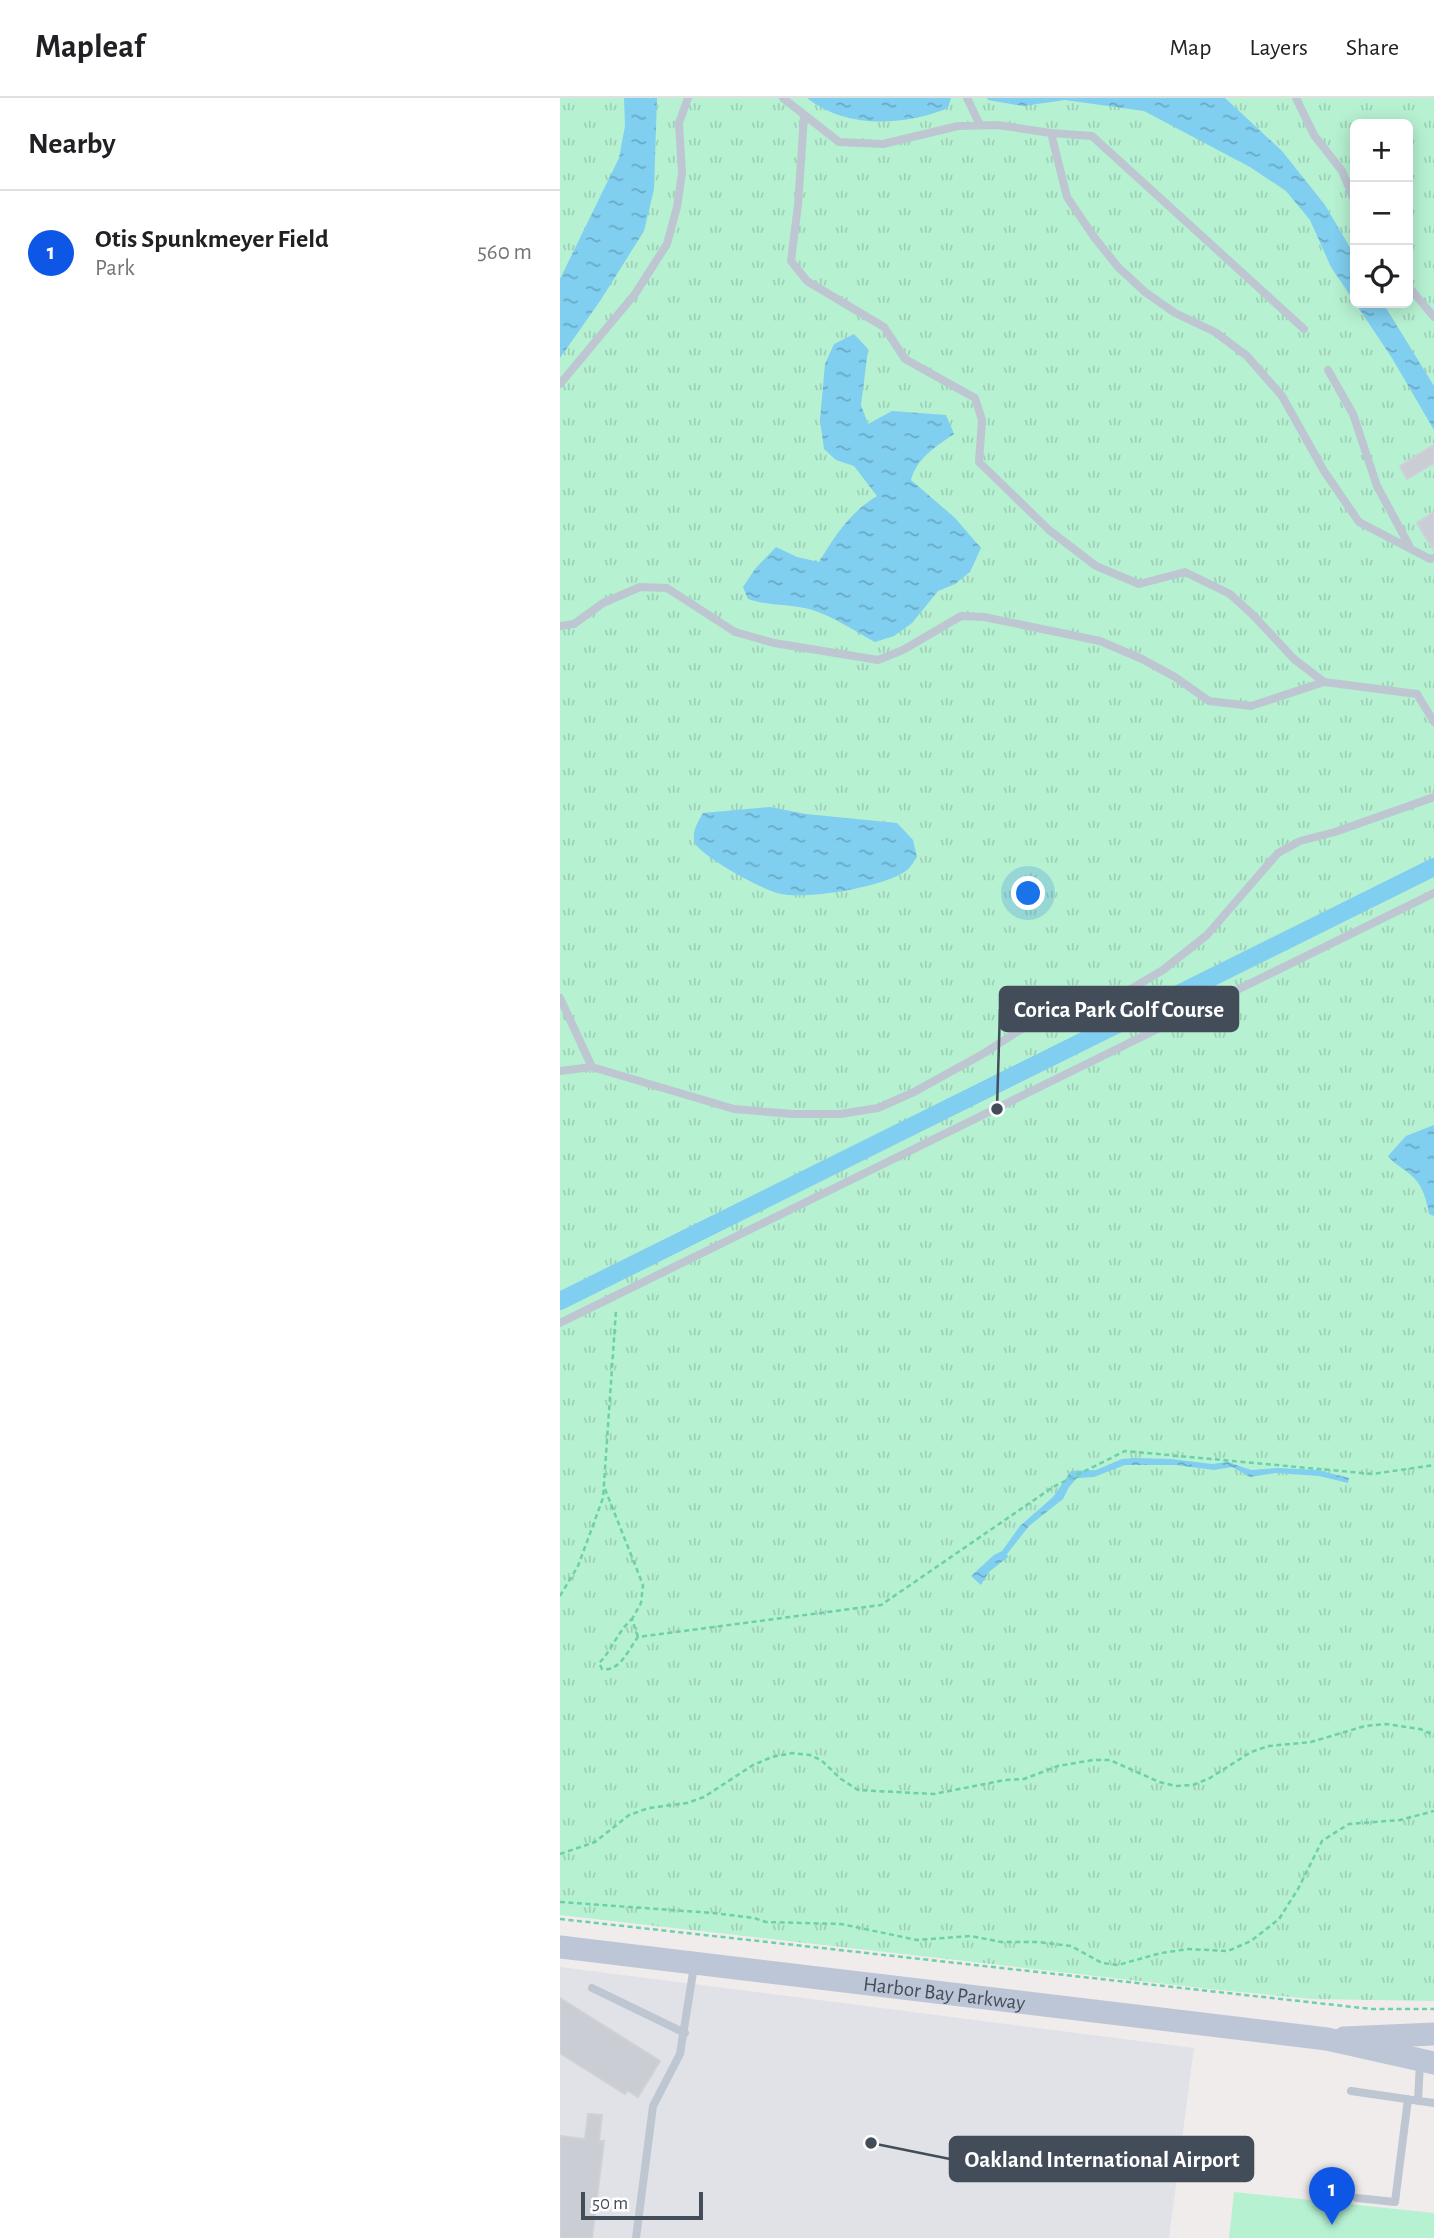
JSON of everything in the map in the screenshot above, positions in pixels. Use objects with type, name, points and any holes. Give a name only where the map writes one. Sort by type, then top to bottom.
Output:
[{"type":"main road","name":"Harbor Bay Parkway","points":[[560,1947],[1327,2039],[1427,2063]]},
{"type":"main road","name":"Harbor Bay Parkway","points":[[1327,2039],[1434,2034]]},
{"type":"lane","points":[[560,384],[635,294],[667,244],[677,207],[682,173],[679,124],[688,98]]},
{"type":"lane","points":[[783,98],[839,142],[883,144],[958,126],[980,125],[1092,136],[1304,329]]},
{"type":"lane","points":[[967,98],[980,125]]},
{"type":"lane","points":[[1296,98],[1314,135],[1342,171],[1350,190]]},
{"type":"lane","points":[[804,116],[791,261],[807,281],[884,327],[905,359],[975,398],[982,420],[979,462],[1049,530],[1096,566],[1139,584],[1185,572],[1230,594],[1294,659],[1324,682]]},
{"type":"lane","points":[[1051,133],[1068,197],[1118,267],[1145,292],[1175,313],[1215,332],[1247,356],[1282,396],[1324,471],[1359,522],[1430,559],[1434,558]]},
{"type":"lane","points":[[1413,292],[1434,317]]},
{"type":"lane","points":[[1328,370],[1353,414],[1377,486],[1411,549]]},
{"type":"lane","points":[[560,625],[575,624],[603,603],[640,587],[667,588],[735,632],[774,643],[878,660],[903,650],[961,616],[984,617],[1100,641],[1175,677],[1209,701],[1251,706],[1324,682],[1417,694],[1434,722]]},
{"type":"lane","points":[[560,1071],[592,1068],[734,1110],[840,1114],[878,1108],[914,1092],[970,1061],[1064,1002],[1129,990],[1163,970],[1207,935],[1278,853],[1300,841],[1335,832],[1434,797]]},
{"type":"lane","points":[[560,1323],[1434,893]]},
{"type":"lane","points":[[560,998],[592,1068]]},
{"type":"lane","points":[[636,2238],[653,2106],[680,2054],[695,1964]]},
{"type":"lane","points":[[592,1988],[685,2033]]},
{"type":"lane","points":[[1357,2198],[1395,2203],[1413,2100],[1427,2063]]},
{"type":"lane","points":[[1351,2091],[1434,2103]]},
{"type":"path","points":[[560,1596],[578,1566],[603,1498],[617,1296]]},
{"type":"path","points":[[604,1487],[643,1585],[641,1603],[632,1619],[617,1634],[600,1663],[602,1669],[608,1670],[616,1668],[638,1637],[881,1605],[1053,1487],[1125,1451],[1373,1474],[1433,1466]]},
{"type":"path","points":[[632,1619],[638,1637]]},
{"type":"path","points":[[560,1854],[595,1842],[629,1815],[649,1808],[687,1803],[704,1797],[753,1765],[792,1753],[810,1755],[821,1760],[841,1779],[858,1790],[934,1794],[1005,1780],[1024,1779],[1074,1762],[1094,1760],[1110,1760],[1159,1782],[1176,1786],[1193,1785],[1210,1778],[1251,1752],[1269,1746],[1311,1742],[1365,1726],[1386,1724],[1420,1729],[1434,1735]]},
{"type":"path","points":[[560,1902],[713,1913],[766,1922],[841,1924],[916,1940],[971,1936],[1000,1942],[1038,1942],[1070,1946],[1101,1963],[1118,1965],[1161,1953],[1203,1948],[1228,1951],[1239,1948],[1279,1919],[1298,1889],[1322,1841],[1349,1824],[1399,1820],[1434,1811]]},
{"type":"path","points":[[560,1919],[1371,2010],[1434,2009]]},
{"type":"shaded area","points":[[560,1967],[1194,2048],[1169,2238],[560,2238]]},
{"type":"green space","points":[[560,98],[1434,98],[1434,2001],[1313,1999],[560,1915]]},
{"type":"green space","points":[[1234,2192],[1434,2213],[1434,2238],[1229,2238]]},
{"type":"water","points":[[624,98],[657,98],[654,189],[644,231],[560,358],[560,279],[619,158],[625,126]]},
{"type":"water","points":[[807,98],[951,98],[948,108],[931,114],[894,121],[876,121],[839,115]]},
{"type":"water","points":[[987,98],[1225,98],[1282,151],[1325,205],[1350,248],[1350,296],[1331,267],[1310,220],[1286,191],[1250,167],[1144,111],[1065,100],[1023,106]]},
{"type":"water","points":[[1358,308],[1386,308],[1434,386],[1434,430],[1392,358]]},
{"type":"water","points":[[854,334],[868,349],[861,405],[868,424],[892,411],[946,415],[954,434],[922,459],[911,480],[955,518],[981,548],[970,572],[955,584],[938,591],[912,623],[894,636],[875,642],[818,612],[748,599],[743,587],[755,569],[776,547],[797,557],[819,562],[851,517],[877,496],[854,466],[836,460],[824,449],[820,420],[825,364],[834,344]]},
{"type":"water","points":[[770,807],[806,814],[897,823],[913,840],[917,857],[907,870],[881,882],[824,894],[789,895],[777,893],[746,879],[708,856],[695,843],[694,831],[703,813]]},
{"type":"water","points":[[1434,1125],[1434,1216],[1429,1214],[1417,1182],[1388,1156],[1406,1136]]},
{"type":"water","points":[[1122,1459],[1212,1464],[1228,1462],[1251,1470],[1318,1470],[1349,1478],[1348,1483],[1319,1476],[1276,1473],[1250,1477],[1232,1467],[1214,1470],[1176,1465],[1125,1465],[1094,1477],[1077,1478],[1063,1499],[1029,1526],[1007,1554],[1008,1557],[989,1572],[981,1585],[971,1576],[1002,1551],[1020,1526],[1053,1497],[1071,1471],[1096,1470]]},
{"type":"building","points":[[1434,445],[1434,463],[1407,479],[1400,466]]},
{"type":"building","points":[[1434,512],[1434,551],[1417,523]]},
{"type":"building","points":[[560,1998],[660,2061],[638,2097],[627,2090],[625,2094],[560,2053]]},
{"type":"building","points":[[588,2114],[602,2115],[599,2141],[604,2141],[592,2238],[560,2238],[560,2136],[585,2139]]},
{"type":"waterway","points":[[560,1301],[1434,867]]},
{"type":"place","name":"Corica Park Golf Course","points":[[997,1109]]},
{"type":"place","name":"Oakland International Airport","points":[[871,2143]]},
{"type":"place","name":"Otis Spunkmeyer Field","points":[[1332,2225]]}]
